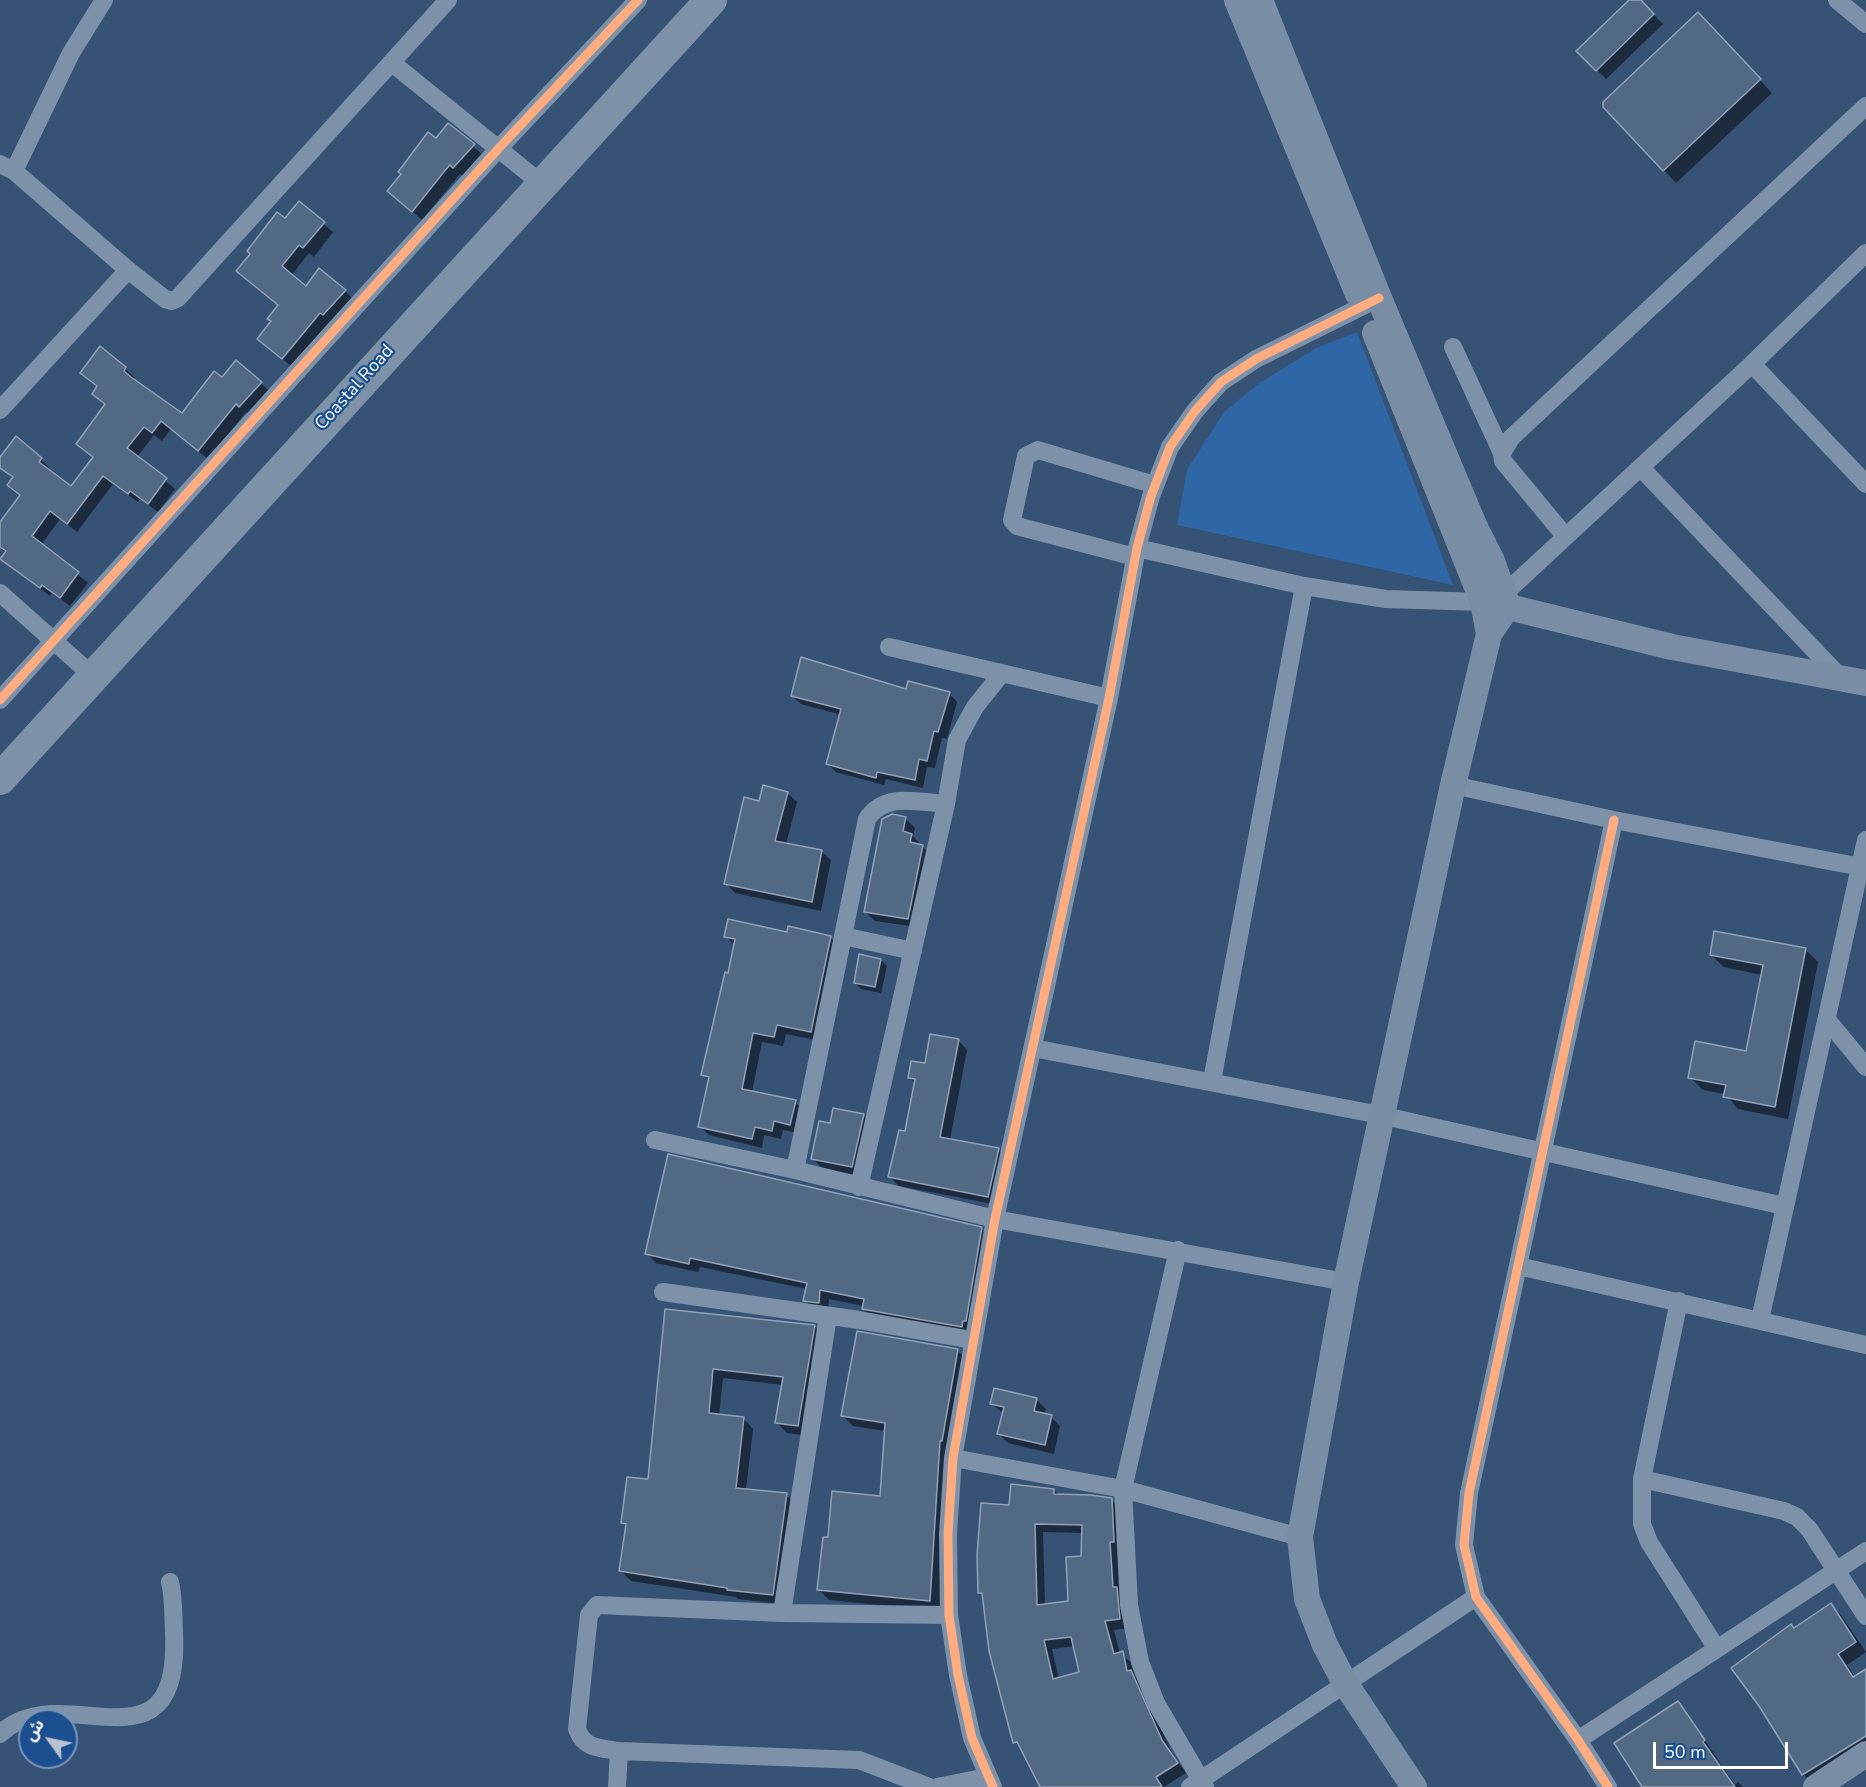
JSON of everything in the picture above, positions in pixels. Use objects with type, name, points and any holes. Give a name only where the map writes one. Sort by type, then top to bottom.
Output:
[{"type":"highway","name":"Coastal Road","points":[[0,779],[711,0]]},
{"type":"main road","points":[[1238,0],[1499,600],[1453,785],[1380,1115],[1346,1282],[1300,1537],[1307,1599],[1345,1683],[1414,1787]]},
{"type":"main road","points":[[1260,0],[1371,302]]},
{"type":"main road","points":[[1499,600],[1672,647],[1839,676],[1866,683]]},
{"type":"main road","points":[[1816,1787],[1866,1754]]},
{"type":"street","points":[[104,0],[71,53],[7,167],[128,270],[165,299],[172,301],[178,298],[448,0]]},
{"type":"street","points":[[0,700],[499,148],[638,0]]},
{"type":"street","points":[[1837,0],[1866,24]]},
{"type":"street","points":[[1857,0],[1866,24]]},
{"type":"street","points":[[392,63],[542,184]]},
{"type":"street","points":[[1502,453],[1504,445],[1866,106]]},
{"type":"street","points":[[1155,485],[1038,450],[1026,456],[1012,520],[1017,526],[1136,553],[1304,586],[1386,599],[1499,600],[1752,364],[1865,255]]},
{"type":"street","points":[[0,410],[128,270]]},
{"type":"street","points":[[937,1787],[990,1782],[972,1738],[958,1675],[949,1615],[948,1534],[953,1458],[995,1219],[1109,698],[1136,553],[1155,485],[1170,447],[1195,411],[1221,382],[1256,359],[1371,302]]},
{"type":"street","points":[[1453,346],[1502,453],[1503,461],[1565,536]]},
{"type":"street","points":[[1752,364],[1866,484]]},
{"type":"street","points":[[1641,468],[1839,676]]},
{"type":"street","points":[[1212,1081],[1304,586]]},
{"type":"street","points":[[0,593],[93,676]]},
{"type":"street","points":[[889,647],[1109,698]]},
{"type":"street","points":[[859,1186],[946,804],[957,740],[975,707],[1002,673]]},
{"type":"street","points":[[1453,785],[1614,820],[1863,867]]},
{"type":"street","points":[[795,1170],[867,819],[874,808],[886,801],[946,804]]},
{"type":"street","points":[[1608,1787],[1578,1740],[1476,1597],[1464,1545],[1469,1493],[1614,820]]},
{"type":"street","points":[[1760,1320],[1784,1206],[1863,867],[1866,840]]},
{"type":"street","points":[[843,936],[913,951]]},
{"type":"street","points":[[1828,1021],[1866,1067]]},
{"type":"street","points":[[1033,1048],[1380,1115],[1784,1206]]},
{"type":"street","points":[[655,1140],[795,1170],[995,1219],[1178,1250],[1346,1282]]},
{"type":"street","points":[[1178,1250],[1123,1490],[1129,1605],[1140,1662],[1156,1703],[1199,1785],[1345,1683],[1476,1597]]},
{"type":"street","points":[[1518,1266],[1866,1345]]},
{"type":"street","points":[[663,1292],[972,1340]]},
{"type":"street","points":[[1679,1302],[1642,1479],[1642,1524],[1649,1542],[1717,1649]]},
{"type":"street","points":[[782,1613],[828,1316]]},
{"type":"street","points":[[953,1458],[1123,1490],[1300,1537]]},
{"type":"street","points":[[1642,1479],[1784,1511],[1797,1517],[1809,1529],[1866,1616]]},
{"type":"street","points":[[1578,1740],[1866,1551]]},
{"type":"street","points":[[0,1734],[9,1726],[32,1718],[60,1713],[104,1718],[134,1716],[154,1709],[165,1693],[174,1671],[175,1608],[170,1582]]},
{"type":"street","points":[[929,1787],[859,1760],[619,1751],[589,1746],[581,1739],[577,1730],[592,1609],[597,1605],[782,1613],[949,1615]]},
{"type":"street","points":[[617,1787],[619,1751]]},
{"type":"shaded area","points":[[1357,332],[1453,585],[1177,525],[1187,470],[1224,412],[1258,384],[1316,348]]},
{"type":"building","points":[[1629,0],[1641,0],[1654,14],[1596,71],[1576,51]]},
{"type":"building","points":[[1698,12],[1761,79],[1663,171],[1603,107],[1603,102]]},
{"type":"building","points":[[448,123],[475,144],[453,168],[450,165],[412,212],[387,191],[401,174],[398,172],[428,132],[436,138]]},
{"type":"building","points":[[299,201],[325,222],[303,248],[299,245],[282,266],[306,286],[319,268],[346,290],[323,315],[320,313],[282,359],[257,339],[271,321],[267,319],[278,305],[236,271],[250,254],[247,251],[277,212],[285,218]]},
{"type":"building","points":[[100,346],[126,367],[124,371],[131,377],[182,413],[214,371],[222,377],[236,360],[262,382],[239,407],[236,404],[198,451],[161,421],[152,433],[144,427],[127,448],[167,478],[148,504],[130,491],[128,494],[103,476],[67,524],[50,511],[32,536],[79,572],[60,598],[42,585],[40,588],[0,559],[6,551],[0,547],[0,522],[20,495],[7,485],[13,477],[0,468],[0,457],[16,436],[42,458],[39,462],[71,486],[93,457],[76,444],[105,404],[92,394],[97,386],[80,373]]},
{"type":"building","points":[[801,657],[906,689],[908,681],[950,692],[938,732],[934,731],[927,761],[919,759],[915,780],[877,772],[876,778],[826,764],[841,709],[791,696]]},
{"type":"building","points":[[763,785],[788,792],[775,841],[822,850],[812,902],[724,884],[744,797],[759,801]]},
{"type":"building","points":[[892,814],[906,817],[903,831],[912,834],[910,842],[923,845],[908,919],[864,912],[882,819]]},
{"type":"building","points":[[728,919],[787,932],[788,926],[831,936],[811,1032],[777,1025],[774,1037],[753,1033],[742,1089],[796,1100],[790,1125],[774,1121],[772,1131],[755,1127],[752,1139],[698,1127],[709,1077],[701,1075],[735,939],[724,937]]},
{"type":"building","points":[[1714,931],[1806,948],[1775,1107],[1723,1097],[1726,1085],[1688,1078],[1695,1041],[1746,1051],[1763,965],[1710,955]]},
{"type":"building","points":[[859,954],[881,959],[875,987],[854,983]]},
{"type":"building","points":[[930,1034],[959,1039],[940,1137],[999,1148],[988,1197],[888,1177],[899,1130],[905,1131],[915,1079],[908,1078],[911,1061],[925,1063]]},
{"type":"building","points":[[833,1108],[864,1114],[852,1167],[811,1159],[819,1121],[830,1123]]},
{"type":"building","points":[[668,1154],[982,1227],[966,1321],[963,1321],[962,1327],[862,1309],[864,1299],[820,1290],[819,1303],[803,1301],[807,1283],[690,1258],[689,1264],[645,1254]]},
{"type":"building","points":[[665,1309],[815,1325],[798,1426],[775,1423],[783,1377],[713,1369],[709,1413],[744,1417],[736,1488],[787,1493],[773,1595],[727,1590],[727,1588],[619,1571],[626,1524],[621,1523],[627,1477],[648,1479]]},
{"type":"building","points":[[857,1331],[958,1349],[942,1441],[940,1441],[930,1601],[817,1590],[823,1537],[828,1537],[832,1491],[880,1496],[885,1423],[841,1416]]},
{"type":"building","points":[[994,1388],[1037,1398],[1034,1411],[1052,1415],[1045,1445],[997,1434],[1004,1407],[990,1404]]},
{"type":"building","points":[[1011,1484],[1054,1489],[1054,1494],[1112,1498],[1114,1542],[1110,1542],[1113,1587],[1117,1587],[1120,1619],[1105,1621],[1114,1654],[1123,1651],[1127,1671],[1131,1670],[1162,1740],[1178,1763],[1156,1777],[1162,1787],[1040,1787],[1017,1742],[1013,1743],[989,1651],[982,1593],[978,1593],[977,1555],[981,1503],[1009,1505]],"holes":[[[1035,1524],[1082,1525],[1081,1556],[1066,1557],[1068,1601],[1037,1605]],[[1071,1637],[1079,1672],[1053,1679],[1044,1640]]]},
{"type":"building","points":[[1831,1603],[1856,1642],[1838,1654],[1853,1677],[1866,1669],[1866,1736],[1802,1775],[1759,1706],[1731,1668],[1791,1624],[1794,1628]]},
{"type":"building","points":[[1678,1701],[1705,1740],[1703,1742],[1735,1787],[1642,1787],[1614,1743]]},
{"type":"cycle path","points":[[0,700],[499,148],[638,0]]},
{"type":"cycle path","points":[[993,1787],[972,1738],[958,1675],[949,1615],[948,1534],[953,1458],[995,1219],[1109,698],[1137,548],[1151,496],[1170,447],[1195,411],[1221,382],[1256,359],[1379,298]]},
{"type":"cycle path","points":[[1608,1787],[1578,1740],[1476,1597],[1464,1545],[1469,1493],[1614,820]]}]
